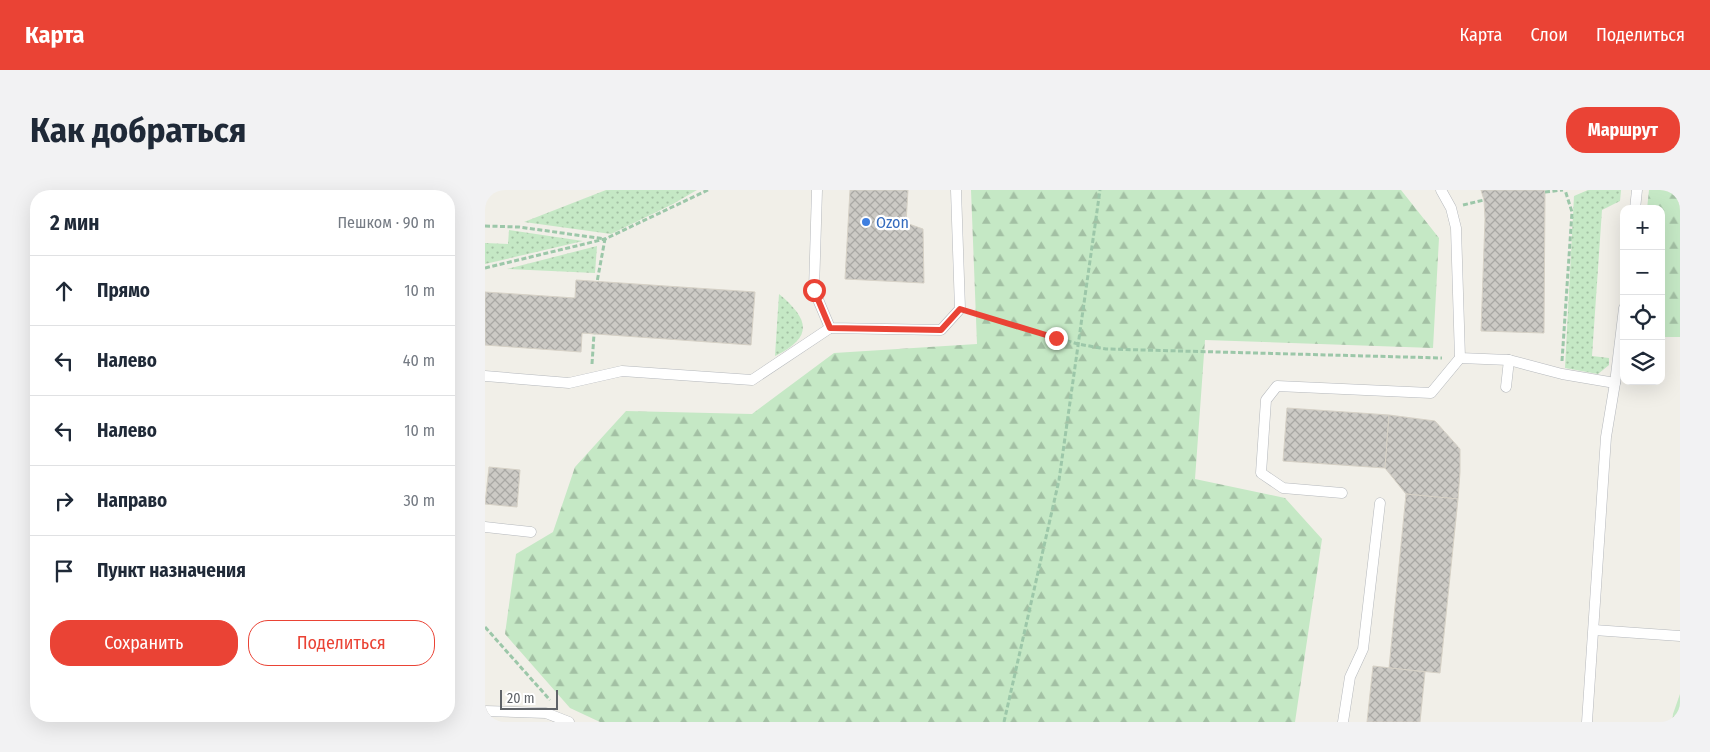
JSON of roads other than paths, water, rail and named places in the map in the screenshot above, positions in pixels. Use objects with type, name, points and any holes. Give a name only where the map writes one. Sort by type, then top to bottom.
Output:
[{"type":"lane","points":[[817,190],[814,290],[830,328]]},
{"type":"lane","points":[[485,376],[569,383],[622,371],[752,380],[830,328],[941,330],[960,309],[956,190]]},
{"type":"lane","points":[[1342,493],[1283,488],[1261,473],[1266,400],[1277,386],[1431,393],[1460,358],[1456,228],[1451,208],[1441,190]]},
{"type":"lane","points":[[1635,205],[1637,190]]},
{"type":"lane","points":[[1587,722],[1606,437],[1620,340]]},
{"type":"lane","points":[[1460,358],[1509,360],[1562,374],[1615,383]]},
{"type":"lane","points":[[1506,387],[1509,360]]},
{"type":"lane","points":[[1343,722],[1349,677],[1363,649],[1380,503]]},
{"type":"lane","points":[[485,528],[531,532]]},
{"type":"lane","points":[[1593,630],[1680,636]]},
{"type":"lane","points":[[485,711],[545,713],[569,722]]},
{"type":"place","name":"Ozon","points":[[866,222]]}]
